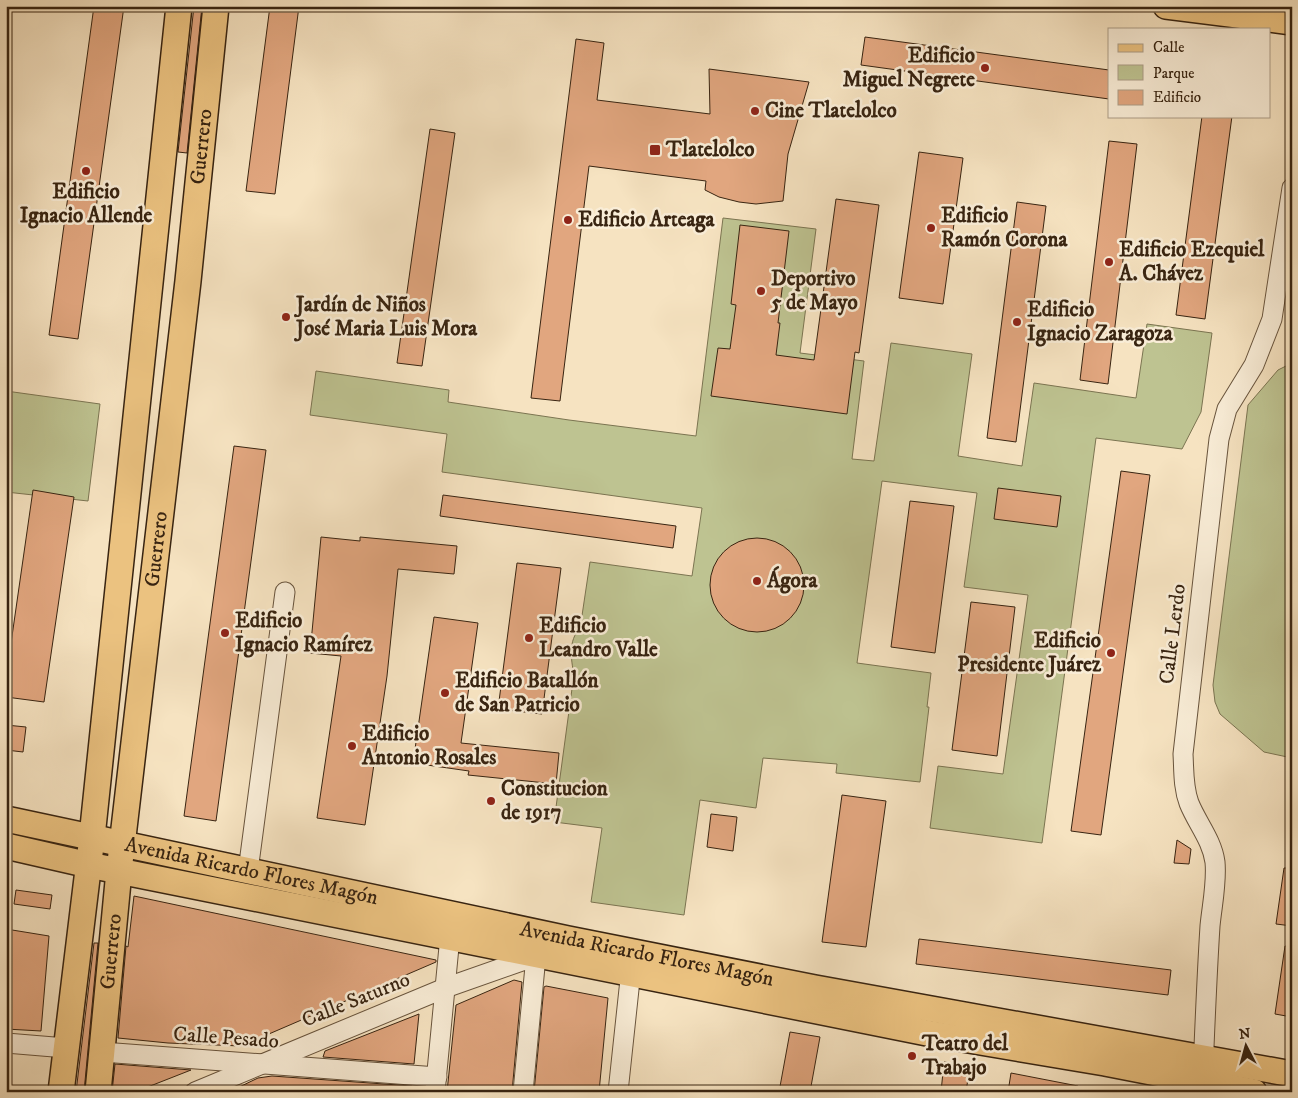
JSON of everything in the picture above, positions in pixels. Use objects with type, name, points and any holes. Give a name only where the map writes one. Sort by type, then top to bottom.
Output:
[{"type":"main road","name":"Guerrero","points":[[61,1092],[89,865],[179,6]]},
{"type":"main road","name":"Guerrero","points":[[98,1092],[122,843],[188,281],[216,6]]},
{"type":"main road","points":[[1166,6],[1292,22]]},
{"type":"main road","name":"Avenida Ricardo Flores Magón","points":[[6,819],[248,871],[451,926],[536,956],[631,963],[815,988],[1202,1077],[1254,1092]]},
{"type":"main road","name":"Avenida Ricardo Flores Magón","points":[[6,846],[166,880],[451,926],[631,963]]},
{"type":"main road","points":[[166,880],[161,873],[161,862],[165,858],[176,855]]},
{"type":"main road","name":"Avenida Ricardo Flores Magón","points":[[1202,1077],[1292,1074]]},
{"type":"street","name":"Calle Lerdo","points":[[1202,1077],[1209,946],[1216,872],[1214,855],[1209,840],[1199,824],[1185,790],[1184,735],[1220,439],[1227,409],[1254,365],[1272,319],[1292,188]]},
{"type":"street","points":[[248,871],[284,592]]},
{"type":"street","points":[[436,1084],[451,926]]},
{"type":"street","points":[[523,1092],[536,956]]},
{"type":"street","name":"Calle Saturno","points":[[195,1092],[445,988],[536,956]]},
{"type":"street","points":[[618,1092],[631,963]]},
{"type":"street","points":[[6,1043],[66,1048]]},
{"type":"street","name":"Calle Pesado","points":[[102,1052],[262,1063],[436,1084]]},
{"type":"green space","points":[[723,218],[816,229],[800,353],[864,361],[852,459],[874,461],[891,343],[972,354],[958,456],[1022,466],[1034,383],[1136,398],[1147,324],[1212,333],[1201,412],[1182,449],[1096,438],[1042,843],[930,828],[938,766],[1003,774],[1028,595],[964,587],[977,493],[882,481],[857,663],[931,673],[920,782],[836,773],[837,764],[763,758],[756,808],[700,800],[684,915],[591,902],[602,828],[554,822],[574,674],[571,657],[572,644],[576,633],[580,629],[590,562],[692,576],[702,508],[442,472],[447,434],[310,415],[316,371],[449,390],[448,402],[696,436]]},
{"type":"green space","points":[[1292,363],[1292,758],[1264,752],[1220,714],[1215,702],[1213,685],[1248,405],[1278,370]]},
{"type":"green space","points":[[6,391],[100,404],[88,501],[6,492]]},
{"type":"building","name":"Edificio Ignacio Allende","points":[[94,6],[124,6],[78,339],[49,335]]},
{"type":"building","points":[[194,6],[202,6],[187,153],[178,152]]},
{"type":"building","points":[[270,6],[299,6],[275,194],[246,191]]},
{"type":"building","name":"Edificio Miguel Negrete","points":[[865,37],[1108,70],[1108,99],[861,65]]},
{"type":"building","points":[[576,39],[604,43],[597,100],[710,114],[709,69],[809,82],[788,154],[783,201],[756,204],[739,202],[719,197],[705,190],[706,181],[589,166],[560,401],[531,398]]},
{"type":"building","points":[[1202,118],[1232,118],[1205,319],[1176,315]]},
{"type":"building","points":[[430,129],[455,133],[422,366],[397,363]]},
{"type":"building","name":"Edificio Ezequiel A. Chávez","points":[[1109,141],[1137,144],[1108,384],[1080,380]]},
{"type":"building","name":"Edificio Ramón Corona","points":[[919,152],[963,158],[943,304],[899,298]]},
{"type":"building","points":[[836,199],[879,205],[859,353],[855,352],[847,414],[711,396],[718,348],[730,349],[736,305],[731,304],[740,225],[789,231],[776,355],[814,360]]},
{"type":"building","name":"Edificio Ignacio Zaragoza","points":[[1017,202],[1046,206],[1016,442],[987,438]]},
{"type":"building","name":"Edificio Ignacio Ramírez","points":[[234,446],[266,450],[216,821],[184,816]]},
{"type":"building","name":"Edificio Presidente Juárez","points":[[1121,471],[1150,475],[1101,835],[1071,831]]},
{"type":"building","points":[[998,488],[1061,496],[1057,527],[994,519]]},
{"type":"building","points":[[33,490],[74,497],[44,702],[6,697],[6,678]]},
{"type":"building","points":[[443,495],[676,526],[673,548],[440,516]]},
{"type":"building","points":[[910,501],[954,506],[935,653],[891,647]]},
{"type":"building","points":[[321,537],[360,541],[360,537],[457,546],[454,574],[398,569],[387,676],[365,825],[317,818],[341,656],[310,653]]},
{"type":"building","name":"Ágora","points":[[757,538],[775,542],[790,552],[800,567],[804,585],[800,603],[790,618],[775,628],[757,632],[739,628],[724,618],[714,603],[710,585],[714,567],[724,552],[739,542]]},
{"type":"building","name":"Edificio Leandro Valle","points":[[517,563],[561,568],[542,714],[498,709]]},
{"type":"building","points":[[971,602],[1015,607],[997,756],[952,750]]},
{"type":"building","name":"Edificio Batallón de San Patricio","points":[[434,617],[478,623],[461,743],[559,753],[556,784],[468,775],[469,771],[413,763]]},
{"type":"building","points":[[6,725],[26,727],[23,752],[6,750]]},
{"type":"building","points":[[842,795],[886,801],[866,947],[822,942]]},
{"type":"building","points":[[711,814],[737,817],[733,851],[707,847]]},
{"type":"building","points":[[1177,840],[1191,849],[1189,864],[1174,863]]},
{"type":"building","points":[[1284,868],[1292,868],[1292,926],[1276,924]]},
{"type":"building","points":[[16,890],[52,895],[50,909],[14,904]]},
{"type":"building","points":[[134,896],[436,960],[436,962],[241,1046],[168,1043],[118,1038],[126,946],[128,947]]},
{"type":"building","points":[[6,929],[49,936],[41,1031],[6,1029]]},
{"type":"building","points":[[919,939],[1171,970],[1168,995],[916,964]]},
{"type":"building","points":[[94,943],[98,943],[84,1092],[76,1092]]},
{"type":"building","points":[[1285,946],[1292,947],[1292,1017],[1275,1014]]},
{"type":"building","points":[[514,980],[522,982],[512,1092],[447,1092],[456,1005]]},
{"type":"building","points":[[544,987],[608,998],[599,1092],[534,1092]]},
{"type":"building","points":[[419,1014],[414,1064],[323,1057],[325,1051]]},
{"type":"building","points":[[790,1032],[820,1037],[810,1092],[779,1092]]},
{"type":"building","points":[[944,1062],[970,1065],[966,1092],[941,1092]]},
{"type":"building","points":[[115,1064],[191,1070],[135,1092],[112,1092]]},
{"type":"building","points":[[1011,1073],[1078,1086],[1077,1092],[1008,1092]]},
{"type":"building","points":[[272,1076],[412,1086],[412,1092],[229,1092],[258,1078]]},
{"type":"place","name":"Edificio Miguel Negrete","points":[[985,68]]},
{"type":"place","name":"Cine Tlatelolco","points":[[755,111]]},
{"type":"place","name":"Tlatelolco","points":[[655,150]]},
{"type":"place","name":"Edificio Ignacio Allende","points":[[86,171]]},
{"type":"place","name":"Edificio Arteaga","points":[[568,220]]},
{"type":"place","name":"Edificio Ramón Corona","points":[[931,228]]},
{"type":"place","name":"Edificio Ezequiel A. Chávez","points":[[1109,262]]},
{"type":"place","name":"Deportivo 5 de Mayo","points":[[761,291]]},
{"type":"place","name":"Jardín de Niños José Maria Luis Mora","points":[[286,317]]},
{"type":"place","name":"Edificio Ignacio Zaragoza","points":[[1017,322]]},
{"type":"place","name":"Ágora","points":[[757,581]]},
{"type":"place","name":"Edificio Ignacio Ramírez","points":[[225,633]]},
{"type":"place","name":"Edificio Leandro Valle","points":[[529,638]]},
{"type":"place","name":"Edificio Presidente Juárez","points":[[1111,653]]},
{"type":"place","name":"Edificio Batallón de San Patricio","points":[[445,693]]},
{"type":"place","name":"Edificio Antonio Rosales","points":[[352,746]]},
{"type":"place","name":"Constitucion de 1917","points":[[491,801]]},
{"type":"place","name":"Teatro del Trabajo","points":[[912,1056]]}]
